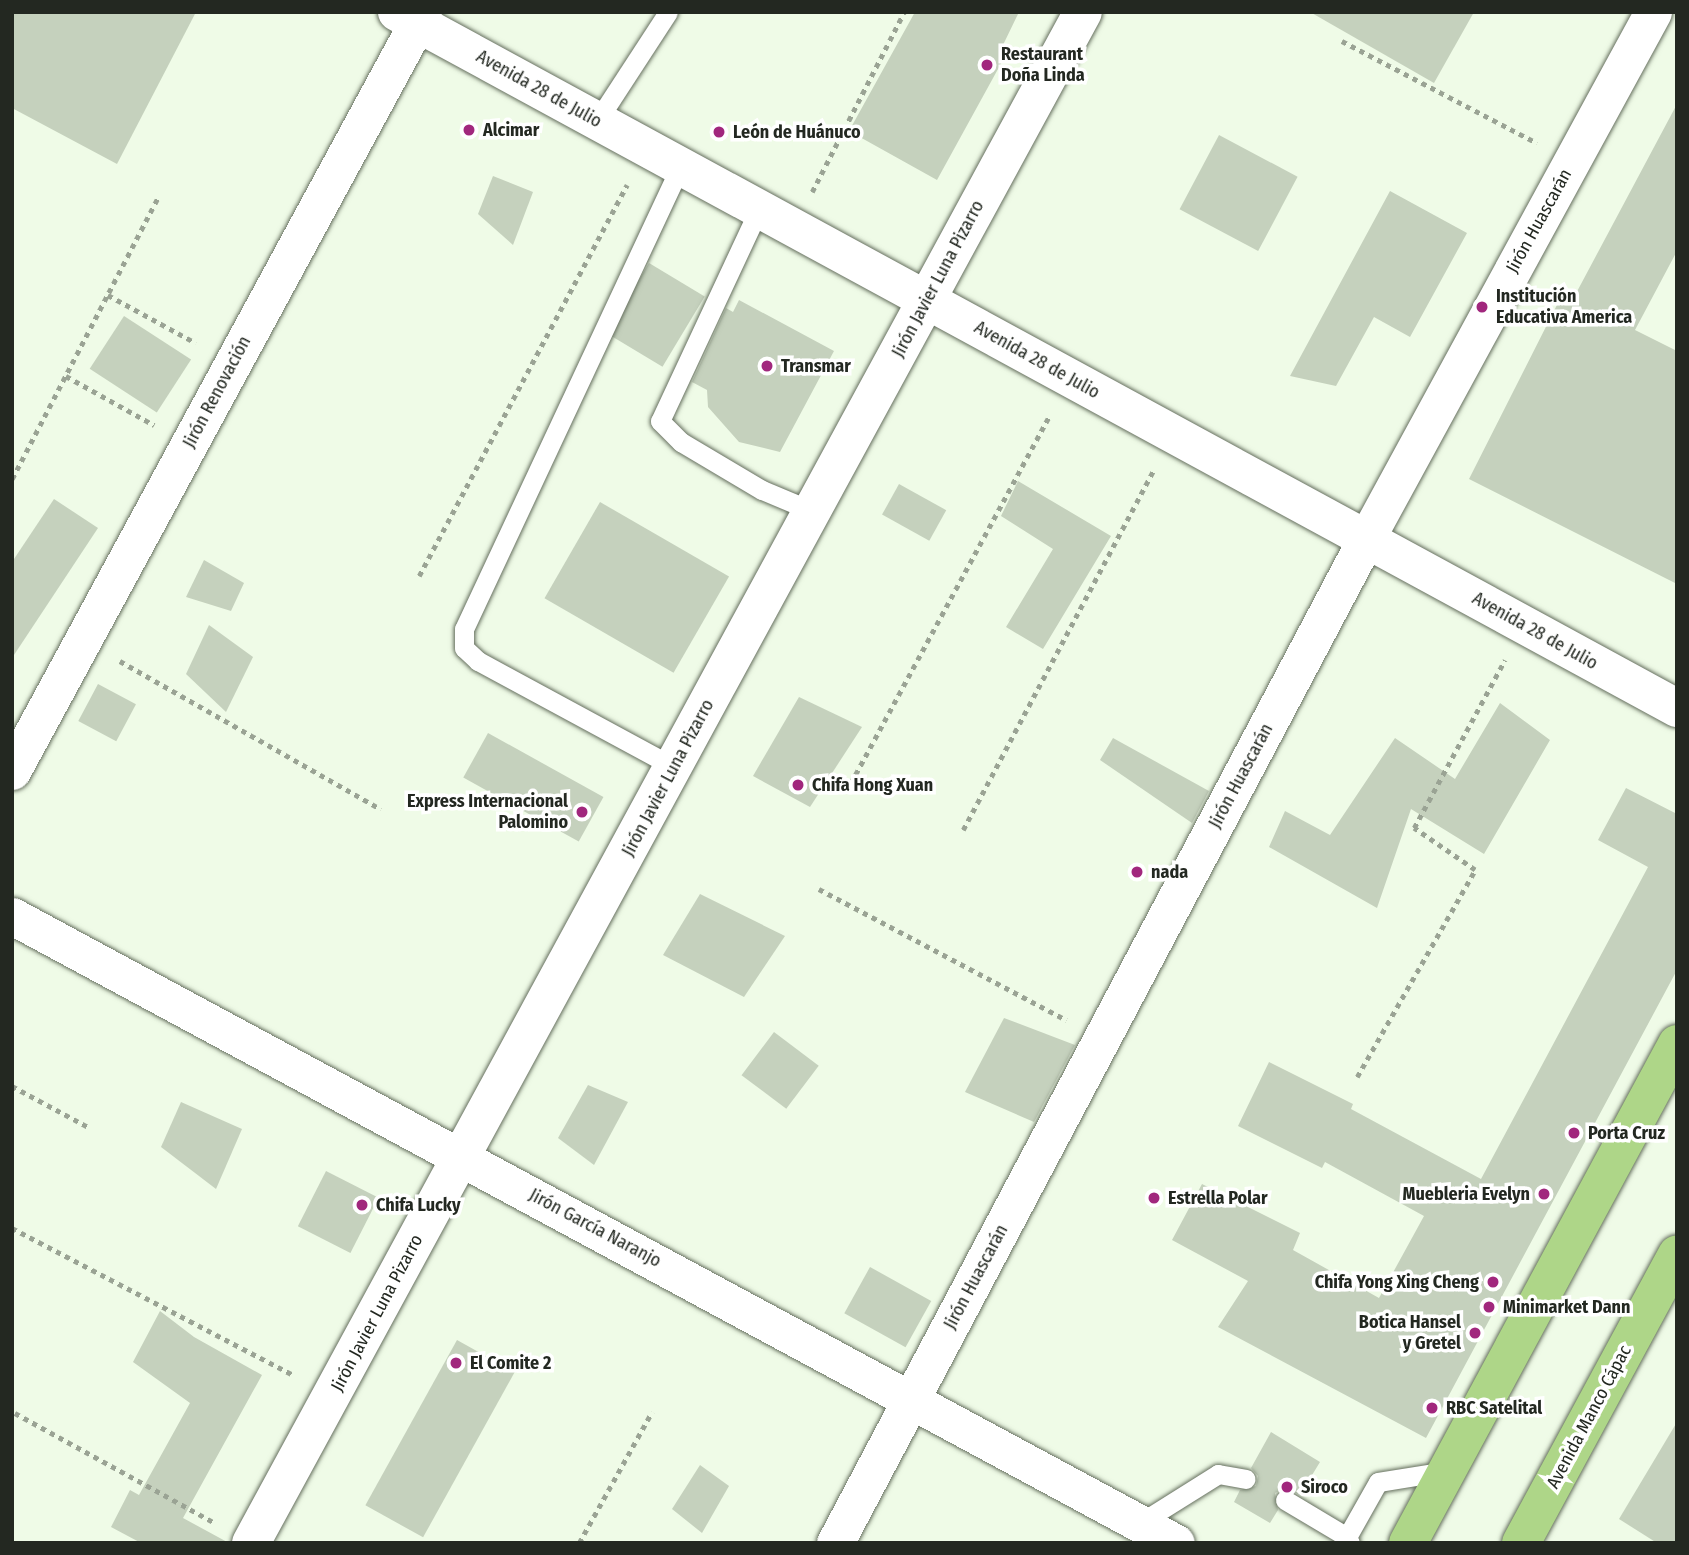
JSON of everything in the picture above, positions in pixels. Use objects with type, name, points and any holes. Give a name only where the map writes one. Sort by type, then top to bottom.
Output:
[{"type":"main road","points":[[1408,1543],[1677,1044]]},
{"type":"main road","name":"Avenida Manco Cápac","points":[[1521,1543],[1677,1255]]},
{"type":"street","name":"Jirón Javier Luna Pizarro","points":[[251,1543],[1083,12]]},
{"type":"street","name":"Jirón Huascarán","points":[[835,1543],[1366,539],[1653,12]]},
{"type":"street","name":"Avenida 28 de Julio","points":[[412,16],[680,167],[1677,708]]},
{"type":"street","name":"Jirón Renovación","points":[[12,771],[233,362],[412,16]]},
{"type":"street","name":"Jirón García Naranjo","points":[[12,916],[913,1397],[1176,1543]]},
{"type":"lane","points":[[597,121],[668,12]]},
{"type":"lane","points":[[674,767],[478,662],[464,648],[464,629],[680,167]]},
{"type":"lane","points":[[759,209],[660,421],[681,442],[750,484],[812,511]]},
{"type":"lane","points":[[1284,1500],[1347,1541],[1378,1482],[1447,1471]]},
{"type":"lane","points":[[1140,1522],[1218,1474],[1246,1479]]},
{"type":"path","points":[[794,228],[904,12]]},
{"type":"path","points":[[1342,41],[1572,161]]},
{"type":"path","points":[[419,576],[647,148]]},
{"type":"path","points":[[12,479],[158,197]]},
{"type":"path","points":[[107,295],[233,362]]},
{"type":"path","points":[[66,376],[189,445]]},
{"type":"path","points":[[846,792],[1071,379]]},
{"type":"path","points":[[963,830],[1172,434]]},
{"type":"path","points":[[1357,1077],[1475,870],[1414,828],[1523,625]]},
{"type":"path","points":[[83,640],[381,810]]},
{"type":"path","points":[[819,889],[1102,1040]]},
{"type":"path","points":[[12,1086],[90,1128]]},
{"type":"path","points":[[12,1228],[332,1396]]},
{"type":"path","points":[[579,1543],[652,1412]]},
{"type":"path","points":[[15,1413],[215,1523]]},
{"type":"building","points":[[12,12],[196,12],[117,164],[12,108]]},
{"type":"building","points":[[915,12],[1019,12],[1003,45],[1009,49],[937,180],[849,131]]},
{"type":"building","points":[[1310,12],[1474,12],[1434,83]]},
{"type":"building","points":[[1677,104],[1677,251],[1635,330],[1677,351],[1677,584],[1469,479],[1563,293],[1573,299]]},
{"type":"building","points":[[1219,135],[1298,177],[1258,251],[1180,209]]},
{"type":"building","points":[[493,176],[533,192],[513,245],[478,214]]},
{"type":"building","points":[[1390,191],[1467,233],[1410,337],[1374,317],[1336,386],[1290,376]]},
{"type":"building","points":[[649,263],[705,296],[662,367],[607,333]]},
{"type":"building","name":"Transmar","points":[[739,300],[834,351],[780,452],[739,442],[708,407],[707,390],[692,382],[726,308],[733,312]]},
{"type":"building","points":[[124,316],[191,360],[157,412],[90,369]]},
{"type":"building","points":[[1018,481],[1111,536],[1043,649],[1006,627],[1053,549],[1001,516]]},
{"type":"building","points":[[899,484],[946,510],[929,541],[882,515]]},
{"type":"building","points":[[54,499],[98,528],[12,658],[12,562]]},
{"type":"building","points":[[600,502],[729,576],[674,673],[544,598]]},
{"type":"building","points":[[204,560],[244,583],[231,611],[186,597]]},
{"type":"building","points":[[209,625],[253,657],[226,712],[186,674]]},
{"type":"building","points":[[98,684],[136,704],[116,741],[78,721]]},
{"type":"building","points":[[799,697],[862,727],[810,807],[753,776]]},
{"type":"building","points":[[1500,703],[1550,740],[1484,854],[1411,809],[1377,908],[1269,847],[1285,811],[1330,835],[1395,738],[1455,779]]},
{"type":"building","points":[[488,733],[603,797],[579,842],[463,778]]},
{"type":"building","points":[[1113,738],[1209,791],[1192,823],[1100,760]]},
{"type":"building","points":[[1626,788],[1677,814],[1677,970],[1426,1438],[1218,1327],[1248,1281],[1172,1240],[1202,1184],[1300,1233],[1293,1250],[1379,1298],[1424,1216],[1325,1162],[1322,1168],[1238,1126],[1269,1062],[1353,1104],[1351,1109],[1481,1179],[1648,867],[1598,840]]},
{"type":"building","points":[[700,894],[785,936],[744,997],[663,955]]},
{"type":"building","points":[[1004,1018],[1075,1045],[1034,1122],[965,1092]]},
{"type":"building","points":[[774,1032],[819,1066],[786,1109],[742,1075]]},
{"type":"building","points":[[588,1085],[628,1102],[594,1165],[558,1138]]},
{"type":"building","points":[[181,1102],[242,1129],[216,1189],[161,1147]]},
{"type":"building","points":[[326,1171],[379,1198],[350,1253],[298,1226]]},
{"type":"building","points":[[870,1267],[931,1301],[906,1347],[844,1313]]},
{"type":"building","points":[[160,1311],[194,1337],[262,1375],[183,1518],[229,1543],[141,1543],[111,1527],[130,1490],[139,1495],[190,1403],[133,1362]]},
{"type":"building","points":[[457,1340],[515,1372],[423,1537],[365,1505]]},
{"type":"building","points":[[1677,1422],[1677,1543],[1657,1543],[1619,1519]]},
{"type":"building","points":[[1271,1432],[1320,1462],[1300,1495],[1286,1488],[1275,1493],[1278,1510],[1270,1523],[1234,1502],[1240,1490],[1256,1486],[1258,1476],[1251,1468]]},
{"type":"building","points":[[700,1465],[729,1486],[702,1533],[672,1509]]},
{"type":"place","name":"Restaurant Doña Linda","points":[[987,65]]},
{"type":"place","name":"Alcimar","points":[[469,130]]},
{"type":"place","name":"León de Huánuco","points":[[719,132]]},
{"type":"place","name":"Institución Educativa America","points":[[1482,307]]},
{"type":"place","name":"Transmar","points":[[767,366]]},
{"type":"place","name":"Chifa Hong Xuan","points":[[798,785]]},
{"type":"place","name":"Express Internacional Palomino","points":[[582,812]]},
{"type":"place","name":"nada","points":[[1137,872]]},
{"type":"place","name":"Porta Cruz","points":[[1574,1133]]},
{"type":"place","name":"Muebleria Evelyn","points":[[1544,1194]]},
{"type":"place","name":"Estrella Polar","points":[[1154,1198]]},
{"type":"place","name":"Chifa Lucky","points":[[362,1205]]},
{"type":"place","name":"Chifa Yong Xing Cheng","points":[[1493,1282]]},
{"type":"place","name":"Minimarket Dann","points":[[1489,1307]]},
{"type":"place","name":"Botica Hansel y Gretel","points":[[1475,1333]]},
{"type":"place","name":"El Comite 2","points":[[456,1363]]},
{"type":"place","name":"RBC Satelital","points":[[1432,1408]]},
{"type":"place","name":"Siroco","points":[[1287,1487]]}]
